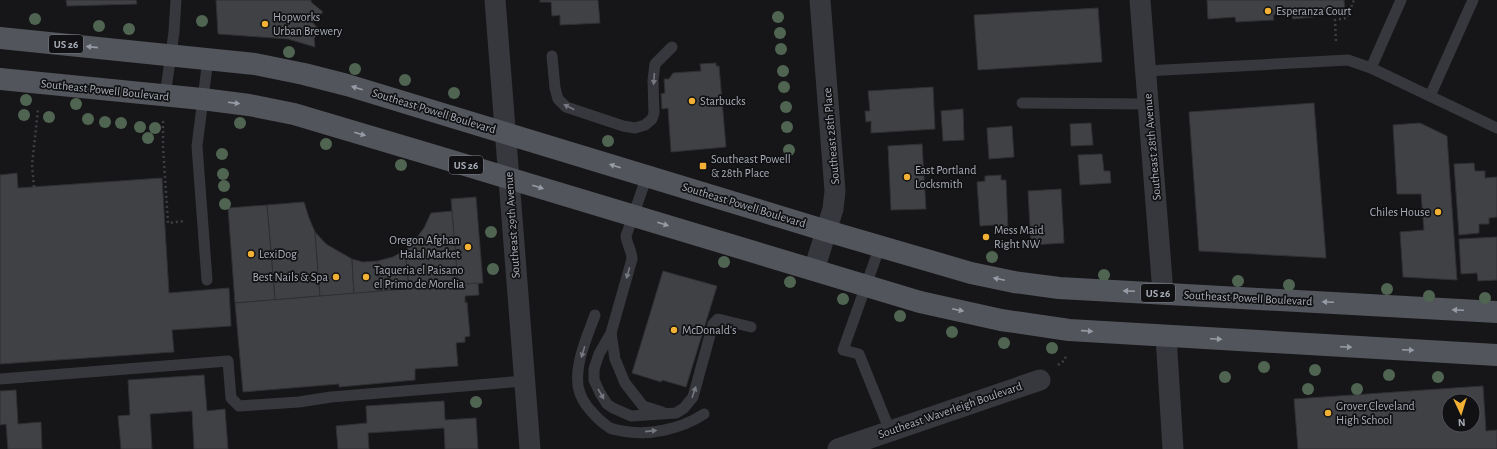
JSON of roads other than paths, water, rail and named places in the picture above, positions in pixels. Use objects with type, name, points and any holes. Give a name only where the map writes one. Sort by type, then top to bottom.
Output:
[{"type":"main road","name":"Southeast Powell Boulevard","points":[[0,38],[208,58],[255,64],[304,74],[347,85],[827,231],[971,273],[1014,282],[1059,288],[1497,312]]},
{"type":"main road","name":"Southeast Powell Boulevard","points":[[0,79],[202,99],[249,105],[294,114],[920,302],[1001,320],[1069,330],[1497,355]]},
{"type":"street","name":"Southeast 29th Avenue","points":[[495,0],[530,449]]},
{"type":"street","name":"Southeast 28th Place","points":[[814,270],[833,209],[835,191],[820,0]]},
{"type":"street","name":"Southeast 28th Avenue","points":[[1140,0],[1163,293]]},
{"type":"street","points":[[1166,336],[1174,449]]},
{"type":"street","name":"Southeast Waverleigh Boulevard","points":[[842,448],[1040,380]]},
{"type":"lane","points":[[164,96],[177,7],[176,0]]},
{"type":"lane","points":[[1371,68],[1401,0]]},
{"type":"lane","points":[[1430,96],[1473,0]]},
{"type":"lane","points":[[552,56],[555,88],[558,98],[566,107],[623,126],[635,128],[645,125],[652,119],[654,113],[653,80],[655,64],[672,47]]},
{"type":"lane","points":[[207,280],[197,146],[208,58]]},
{"type":"lane","points":[[1146,71],[1338,59],[1348,60],[1371,68],[1497,128]]},
{"type":"lane","points":[[1022,103],[1148,104]]},
{"type":"lane","points":[[647,176],[626,236],[632,253],[632,259],[611,333],[599,354],[594,369],[594,380],[607,404],[631,416],[676,413],[684,408],[693,397],[713,324],[718,319],[750,327]]},
{"type":"lane","points":[[880,246],[865,285],[844,350],[859,354],[890,431]]},
{"type":"lane","points":[[595,315],[579,364],[578,374],[578,388],[584,404],[595,416],[611,428],[631,432],[649,432],[684,425],[704,414]]},
{"type":"lane","points":[[611,333],[614,359],[625,383],[643,406],[666,414]]},
{"type":"lane","points":[[0,379],[228,362],[231,398],[240,406],[524,381]]},
{"type":"place","name":"Esperanza Court","points":[[1268,11]]},
{"type":"place","name":"Hopworks Urban Brewery","points":[[265,24]]},
{"type":"place","name":"Starbucks","points":[[692,101]]},
{"type":"place","name":"Southeast Powell & 28th Place","points":[[703,166]]},
{"type":"place","name":"East Portland Locksmith","points":[[907,177]]},
{"type":"place","name":"Chiles House","points":[[1438,212]]},
{"type":"place","name":"Mess Maid Right NW","points":[[986,237]]},
{"type":"place","name":"Oregon Afghan Halal Market","points":[[468,247]]},
{"type":"place","name":"LexiDog","points":[[251,254]]},
{"type":"place","name":"Best Nails & Spa","points":[[336,277]]},
{"type":"place","name":"Taqueria el Paisano el Primo de Morelia","points":[[366,277]]},
{"type":"place","name":"McDonald's","points":[[674,330]]},
{"type":"place","name":"Grover Cleveland High School","points":[[1328,413]]}]
